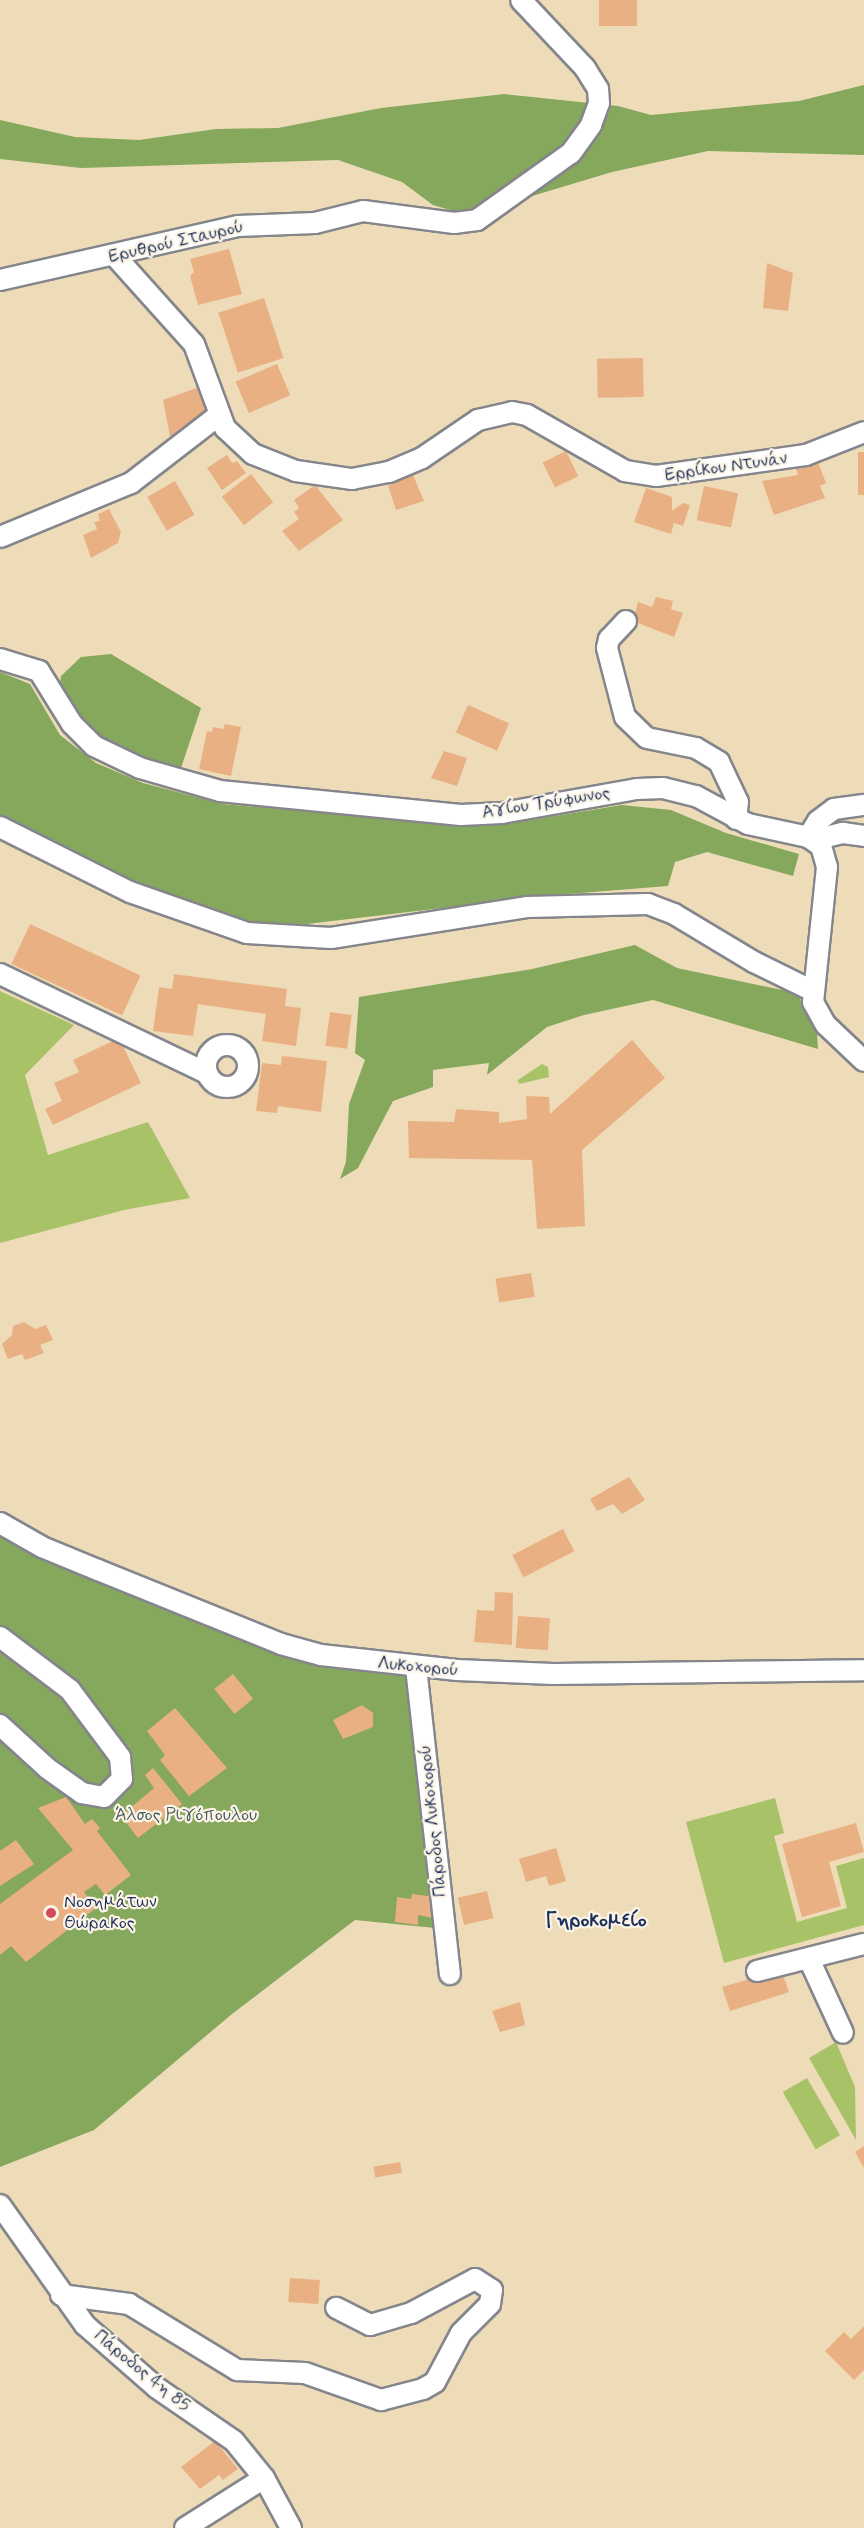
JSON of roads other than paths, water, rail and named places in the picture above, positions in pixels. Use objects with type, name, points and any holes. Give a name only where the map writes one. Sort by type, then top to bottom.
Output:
[{"type":"street","name":"Ερυθρού Σταυρού","points":[[0,280],[115,256],[229,227],[315,223],[357,212],[461,224],[484,216],[571,153],[591,125],[598,103],[598,89],[585,68],[521,0]]},
{"type":"street","name":"Ερρίκου Ντυνάν","points":[[115,256],[194,344],[219,415],[237,442],[260,458],[296,471],[343,479],[402,468],[478,420],[512,412],[527,415],[625,471],[656,476],[806,455],[864,432]]},
{"type":"street","points":[[0,537],[131,483],[219,415]]},
{"type":"street","points":[[626,621],[609,639],[607,648],[625,717],[647,738],[696,748],[720,762],[738,802],[736,819]]},
{"type":"street","name":"Αγίου Τρύφωνος","points":[[0,659],[39,671],[72,724],[94,746],[140,768],[220,791],[461,814],[502,813],[637,789],[663,788],[696,796],[736,819],[811,839]]},
{"type":"street","points":[[811,839],[818,821],[834,809],[864,805]]},
{"type":"street","points":[[0,827],[130,892],[247,933],[331,938],[527,907],[648,904],[674,914],[754,962],[813,991]]},
{"type":"street","points":[[811,839],[843,833],[864,836]]},
{"type":"street","points":[[811,839],[824,851],[827,872],[813,991],[817,1014],[864,1061]]},
{"type":"street","points":[[0,974],[207,1073]]},
{"type":"street","name":"Λυκοχορού","points":[[0,1523],[42,1547],[290,1648],[354,1661],[417,1667],[626,1675],[864,1670]]},
{"type":"street","points":[[0,1637],[70,1690],[120,1757],[122,1779],[115,1791],[104,1797],[82,1793],[47,1768],[0,1725]]},
{"type":"street","name":"Πάροδος Λυκοχορού","points":[[417,1667],[450,1974]]},
{"type":"street","points":[[757,1971],[864,1944]]},
{"type":"street","points":[[808,1959],[843,2033]]},
{"type":"street","name":"Πάροδος 4η 85","points":[[0,2205],[61,2295],[117,2356],[170,2398],[234,2441],[264,2478],[291,2528]]},
{"type":"street","points":[[61,2295],[129,2304],[237,2370],[305,2373],[381,2400],[423,2390],[435,2382],[461,2333],[490,2304],[492,2290],[475,2279],[411,2313],[370,2325],[336,2308]]},
{"type":"street","points":[[185,2528],[264,2478]]},
{"type":"place","name":"Νοσημάτων Θώρακος","points":[[51,1913]]},
{"type":"district","name":"Γηροκομείο","points":[[596,1920]]},
{"type":"park label","name":"Άλσος Ριγόπουλου","points":[[186,1815]]}]
